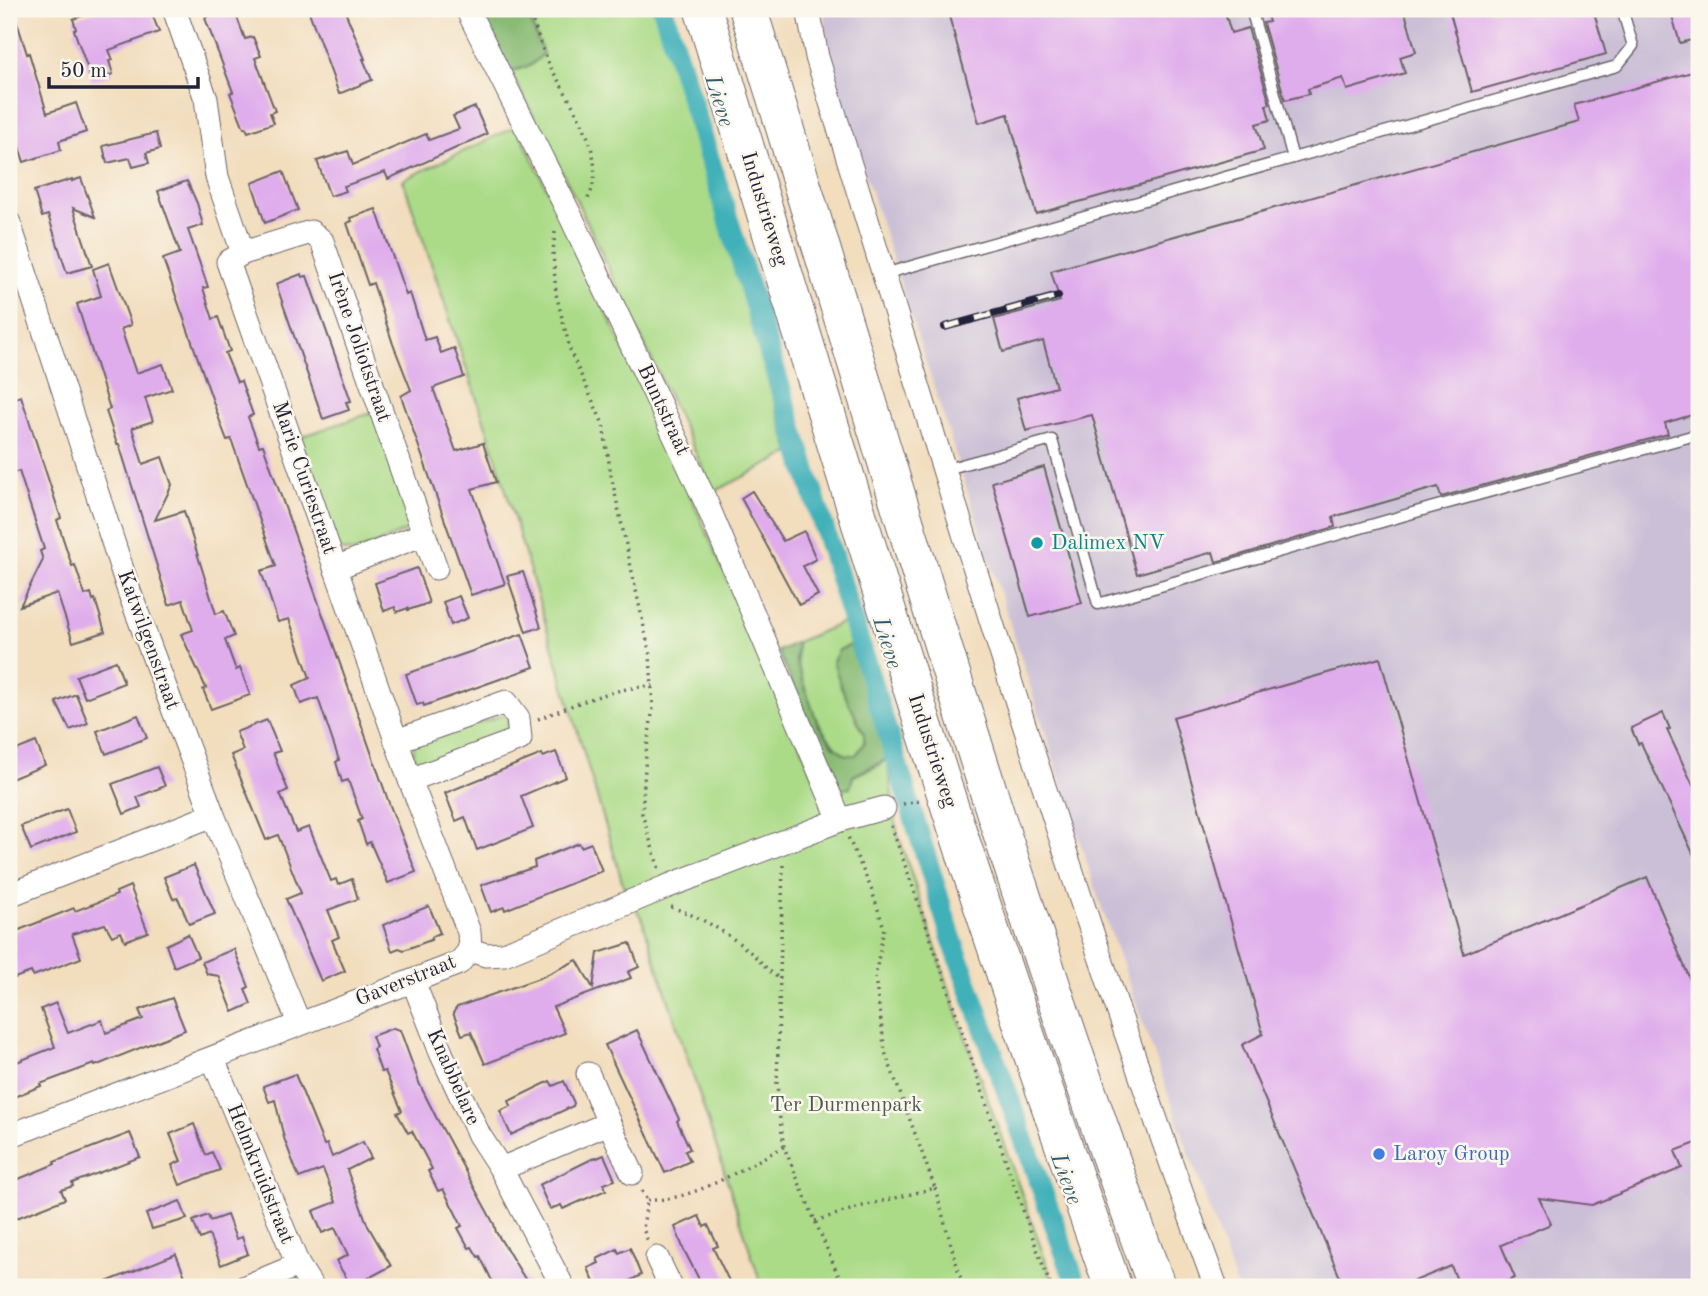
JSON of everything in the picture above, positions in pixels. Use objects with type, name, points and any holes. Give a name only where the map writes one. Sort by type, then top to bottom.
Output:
[{"type":"highway","name":"Industrieweg","points":[[703,9],[940,778],[1029,1047],[1114,1287]]},
{"type":"highway","name":"Industrieweg","points":[[748,9],[986,785],[1106,1151],[1157,1287]]},
{"type":"street","points":[[174,9],[206,99],[216,177],[243,253]]},
{"type":"street","name":"Buntstraat","points":[[467,9],[571,217],[706,502],[840,820]]},
{"type":"street","points":[[815,11],[817,57],[943,470],[1119,1013],[1216,1287]]},
{"type":"street","name":"Katwilgenstraat","points":[[9,223],[13,252],[130,594],[213,815],[299,1023]]},
{"type":"street","name":"Irène Joliotstraat","points":[[243,253],[310,232],[322,241],[436,568]]},
{"type":"street","name":"Marie Curiestraat","points":[[243,253],[228,262],[410,780],[469,932],[470,950]]},
{"type":"street","points":[[335,568],[424,534]]},
{"type":"street","points":[[396,741],[506,702],[520,726],[520,739],[410,780]]},
{"type":"street","name":"Gaverstraat","points":[[9,1136],[459,963],[470,950],[486,955],[504,954],[840,820],[884,808]]},
{"type":"street","points":[[9,892],[213,815]]},
{"type":"street","name":"Knabbelare","points":[[413,981],[442,1055],[479,1135],[501,1169],[563,1287]]},
{"type":"street","name":"Helmkruidstraat","points":[[213,1059],[298,1265],[312,1287]]},
{"type":"street","points":[[588,1074],[632,1173]]},
{"type":"street","points":[[501,1169],[609,1122]]},
{"type":"street","points":[[657,1258],[671,1287]]},
{"type":"street","points":[[246,1287],[298,1265]]},
{"type":"lane","points":[[1251,9],[1293,158]]},
{"type":"lane","points":[[884,275],[1618,66],[1633,46],[1622,9]]},
{"type":"lane","points":[[943,470],[1052,440],[1098,604],[1699,434]]},
{"type":"path","points":[[528,9],[548,62],[580,122],[596,175],[593,190],[585,203],[555,231],[553,252],[556,294],[571,353],[603,424],[611,475],[650,655],[653,708],[646,753],[642,814],[659,890],[656,901],[702,918],[723,931],[779,978]]},
{"type":"path","points":[[520,726],[571,706],[636,686],[653,686]]},
{"type":"path","points":[[884,808],[931,937],[1022,1211],[1051,1287]]},
{"type":"path","points":[[840,820],[871,888],[884,928],[875,977],[885,1052],[935,1188],[963,1287]]},
{"type":"path","points":[[783,842],[777,1083],[784,1147],[843,1287]]},
{"type":"path","points":[[647,1200],[666,1201],[690,1194],[784,1147]]},
{"type":"path","points":[[632,1173],[647,1200],[643,1228],[657,1258]]},
{"type":"path","points":[[815,1221],[935,1188]]},
{"type":"shaded area","points":[[824,9],[1699,9],[1699,1287],[1237,1287],[1098,897],[829,61]]},
{"type":"green space","points":[[476,9],[526,9],[543,54],[531,65],[510,72]]},
{"type":"green space","points":[[526,9],[655,9],[790,453],[714,492],[578,203],[511,72],[531,65],[543,54]]},
{"type":"green space","name":"Ter Durmenpark","points":[[517,126],[652,408],[820,790],[878,766],[887,759],[897,831],[963,1030],[1055,1287],[762,1287],[642,919],[625,891],[493,447],[403,180]]},
{"type":"green space","points":[[374,412],[411,519],[408,530],[356,552],[337,550],[297,438]]},
{"type":"green space","points":[[844,622],[850,645],[839,650],[864,734],[864,743],[856,755],[841,752],[815,716],[803,686],[797,656],[797,642]]},
{"type":"green space","points":[[797,642],[796,661],[818,725],[833,745],[846,755],[856,755],[864,743],[864,734],[841,687],[833,661],[839,650],[850,645],[887,759],[853,776],[850,788],[838,790],[778,651]]},
{"type":"green space","points":[[507,714],[509,736],[422,768],[415,760],[414,744]]},
{"type":"building","points":[[9,9],[13,9],[47,113],[76,103],[86,132],[59,141],[61,150],[24,162],[9,115]]},
{"type":"building","points":[[101,9],[150,9],[159,32],[109,50],[113,60],[109,61],[113,74],[92,81],[74,30],[73,19]]},
{"type":"building","points":[[205,9],[234,9],[245,39],[253,37],[261,56],[255,58],[275,111],[270,113],[274,123],[248,132],[244,128],[205,18]]},
{"type":"building","points":[[308,9],[344,9],[372,80],[339,94]]},
{"type":"building","points":[[947,9],[1224,9],[1231,33],[1248,28],[1270,104],[1266,105],[1270,120],[1256,124],[1264,150],[1036,214],[1008,114],[979,123]]},
{"type":"building","points":[[1278,9],[1404,9],[1416,52],[1400,57],[1405,73],[1347,90],[1343,78],[1308,89],[1309,94],[1285,100],[1263,23],[1269,22],[1266,12]]},
{"type":"building","points":[[1449,9],[1593,9],[1606,54],[1472,92]]},
{"type":"building","points":[[1670,9],[1699,9],[1699,38],[1680,43]]},
{"type":"building","points":[[1699,70],[1699,413],[1665,423],[1668,434],[1441,497],[1438,487],[1333,517],[1335,527],[1216,562],[1213,552],[1137,574],[1092,415],[1026,431],[1017,398],[1056,387],[1043,341],[1003,352],[994,319],[1060,301],[1051,271],[1579,122],[1574,105]]},
{"type":"building","points":[[475,107],[487,134],[388,179],[385,172],[344,186],[346,191],[330,196],[317,161],[348,151],[353,165],[426,134],[429,140],[459,129],[453,116]]},
{"type":"building","points":[[156,133],[160,149],[146,153],[149,163],[133,167],[130,158],[107,163],[103,146]]},
{"type":"building","points":[[283,171],[298,210],[265,223],[252,183]]},
{"type":"building","points":[[81,178],[95,217],[73,208],[92,266],[67,273],[48,215],[42,217],[34,191]]},
{"type":"building","points":[[187,181],[203,225],[188,230],[208,287],[203,288],[213,319],[218,317],[230,351],[225,353],[237,382],[241,381],[253,415],[248,417],[259,446],[263,445],[389,803],[416,872],[388,883],[370,842],[366,844],[358,821],[362,819],[348,780],[342,782],[336,762],[339,760],[318,698],[301,704],[294,685],[310,678],[289,619],[278,622],[261,571],[276,566],[231,439],[227,440],[222,427],[163,259],[180,253],[158,191]]},
{"type":"building","points":[[376,209],[406,295],[410,293],[425,340],[435,337],[441,353],[454,348],[464,377],[433,388],[456,451],[483,443],[496,482],[472,489],[505,584],[471,595],[401,396],[411,390],[373,283],[368,285],[347,223],[352,221],[350,218]]},
{"type":"building","points":[[109,263],[131,325],[121,329],[136,373],[163,364],[172,389],[145,398],[153,421],[132,428],[143,464],[162,457],[172,485],[155,520],[184,511],[216,614],[224,611],[234,636],[225,640],[236,670],[240,668],[250,695],[211,709],[203,689],[206,688],[181,634],[193,630],[183,600],[169,605],[119,444],[106,411],[110,409],[77,304],[101,296],[93,269]]},
{"type":"building","points":[[301,274],[302,277],[307,276],[351,401],[346,402],[349,410],[323,419],[276,284]]},
{"type":"building","points":[[21,396],[61,518],[57,520],[72,566],[75,565],[85,595],[91,593],[93,600],[95,599],[105,632],[73,642],[57,593],[20,606],[43,560],[40,551],[44,549],[19,471],[13,473],[9,459],[9,400]]},
{"type":"building","name":"Dalimex NV","points":[[1044,467],[1082,603],[1030,617],[992,482]]},
{"type":"building","points":[[752,491],[783,541],[804,531],[816,559],[803,566],[818,595],[799,605],[741,498]]},
{"type":"building","points":[[417,568],[429,603],[397,612],[395,607],[384,611],[375,583]]},
{"type":"building","points":[[523,572],[541,627],[526,632],[507,576]]},
{"type":"building","points":[[459,596],[468,618],[451,625],[443,602]]},
{"type":"building","points":[[522,634],[534,667],[424,706],[423,703],[417,705],[406,674]]},
{"type":"building","points":[[1380,658],[1464,954],[1647,877],[1699,1001],[1699,1142],[1675,1151],[1682,1168],[1592,1205],[1539,1198],[1551,1224],[1501,1245],[1515,1278],[1493,1287],[1460,1287],[1451,1266],[1400,1287],[1344,1287],[1242,1045],[1263,1034],[1173,717]]},
{"type":"building","points":[[116,661],[124,683],[85,698],[76,676]]},
{"type":"building","points":[[76,694],[88,723],[70,730],[56,702]]},
{"type":"building","points":[[1663,713],[1670,729],[1667,730],[1699,798],[1699,866],[1641,743],[1638,744],[1631,728]]},
{"type":"building","points":[[138,715],[147,738],[106,754],[97,731]]},
{"type":"building","points":[[267,720],[280,751],[273,753],[288,790],[280,794],[296,832],[309,827],[331,881],[336,879],[338,885],[352,879],[358,899],[328,910],[339,937],[332,940],[345,971],[321,981],[286,899],[301,893],[278,835],[266,840],[231,755],[243,750],[236,732]]},
{"type":"building","points":[[36,742],[45,765],[9,780],[9,753]]},
{"type":"building","points":[[556,752],[566,777],[521,796],[533,828],[477,850],[465,817],[456,821],[445,793],[542,754],[543,757]]},
{"type":"building","points":[[157,767],[165,786],[137,797],[141,807],[124,814],[112,784]]},
{"type":"building","points":[[67,809],[76,832],[31,850],[21,826]]},
{"type":"building","points":[[579,843],[581,847],[591,843],[602,871],[505,910],[504,907],[491,912],[481,885],[535,867],[534,861]]},
{"type":"building","points":[[194,865],[215,914],[189,924],[178,898],[173,899],[164,877]]},
{"type":"building","points":[[130,886],[148,932],[125,941],[121,932],[112,936],[105,924],[72,934],[81,958],[33,976],[31,972],[9,980],[9,934],[74,908],[75,911],[117,895],[116,892]]},
{"type":"building","points":[[429,906],[440,933],[431,940],[404,950],[399,948],[392,951],[383,925]]},
{"type":"building","points":[[188,934],[198,957],[174,967],[166,945]]},
{"type":"building","points":[[630,943],[639,967],[628,972],[631,978],[553,1007],[565,1033],[485,1064],[471,1032],[462,1035],[453,1013],[457,1007],[542,977],[577,960],[593,988],[598,953]]},
{"type":"building","points":[[234,949],[249,987],[245,989],[251,1004],[233,1012],[219,976],[207,974],[202,962]]},
{"type":"building","points":[[172,998],[185,1030],[95,1066],[94,1064],[40,1084],[41,1086],[9,1099],[9,1065],[55,1047],[41,1009],[56,1003],[68,1033],[102,1020],[106,1033],[143,1019],[139,1010]]},
{"type":"building","points":[[393,1028],[400,1030],[420,1085],[436,1117],[496,1232],[530,1287],[495,1287],[480,1256],[478,1257],[472,1247],[469,1248],[458,1228],[462,1226],[443,1189],[438,1191],[428,1171],[432,1169],[412,1131],[408,1133],[397,1113],[402,1111],[385,1071],[381,1072],[373,1049],[376,1047],[372,1036]]},
{"type":"building","points":[[637,1030],[679,1119],[677,1121],[690,1149],[685,1151],[690,1161],[665,1173],[605,1045]]},
{"type":"building","points":[[295,1074],[324,1145],[327,1144],[332,1157],[363,1142],[371,1158],[347,1170],[368,1226],[391,1266],[352,1287],[336,1261],[348,1255],[335,1228],[322,1233],[313,1211],[336,1202],[323,1169],[299,1178],[284,1138],[275,1100],[269,1102],[263,1086]]},
{"type":"building","points":[[550,1081],[553,1086],[564,1081],[573,1106],[511,1135],[500,1111],[511,1106],[509,1101]]},
{"type":"building","points":[[194,1124],[206,1155],[212,1152],[220,1170],[180,1185],[172,1165],[181,1161],[170,1134]]},
{"type":"building","points":[[130,1133],[140,1157],[72,1183],[73,1186],[61,1190],[65,1199],[9,1221],[9,1183],[55,1164],[54,1162]]},
{"type":"building","points":[[604,1155],[615,1180],[604,1184],[606,1190],[563,1209],[561,1205],[550,1209],[539,1185]]},
{"type":"building","points":[[180,1201],[187,1219],[152,1229],[146,1214]]},
{"type":"building","points":[[208,1215],[210,1221],[227,1215],[236,1239],[242,1237],[248,1254],[221,1265],[209,1235],[200,1239],[193,1221]]},
{"type":"building","points":[[699,1216],[704,1227],[708,1225],[718,1246],[713,1248],[732,1287],[703,1287],[684,1250],[675,1227]]},
{"type":"building","points":[[630,1248],[641,1275],[618,1287],[596,1287],[588,1268],[599,1263],[597,1259],[617,1249],[619,1253]]},
{"type":"building","points":[[176,1254],[186,1279],[164,1287],[94,1287]]},
{"type":"waterway","name":"Lieve","points":[[663,9],[950,934],[1077,1287]]},
{"type":"railway","points":[[945,327],[1058,296]]},
{"type":"place","name":"Dalimex NV","points":[[1037,543]]},
{"type":"place","name":"Laroy Group","points":[[1379,1154]]}]
